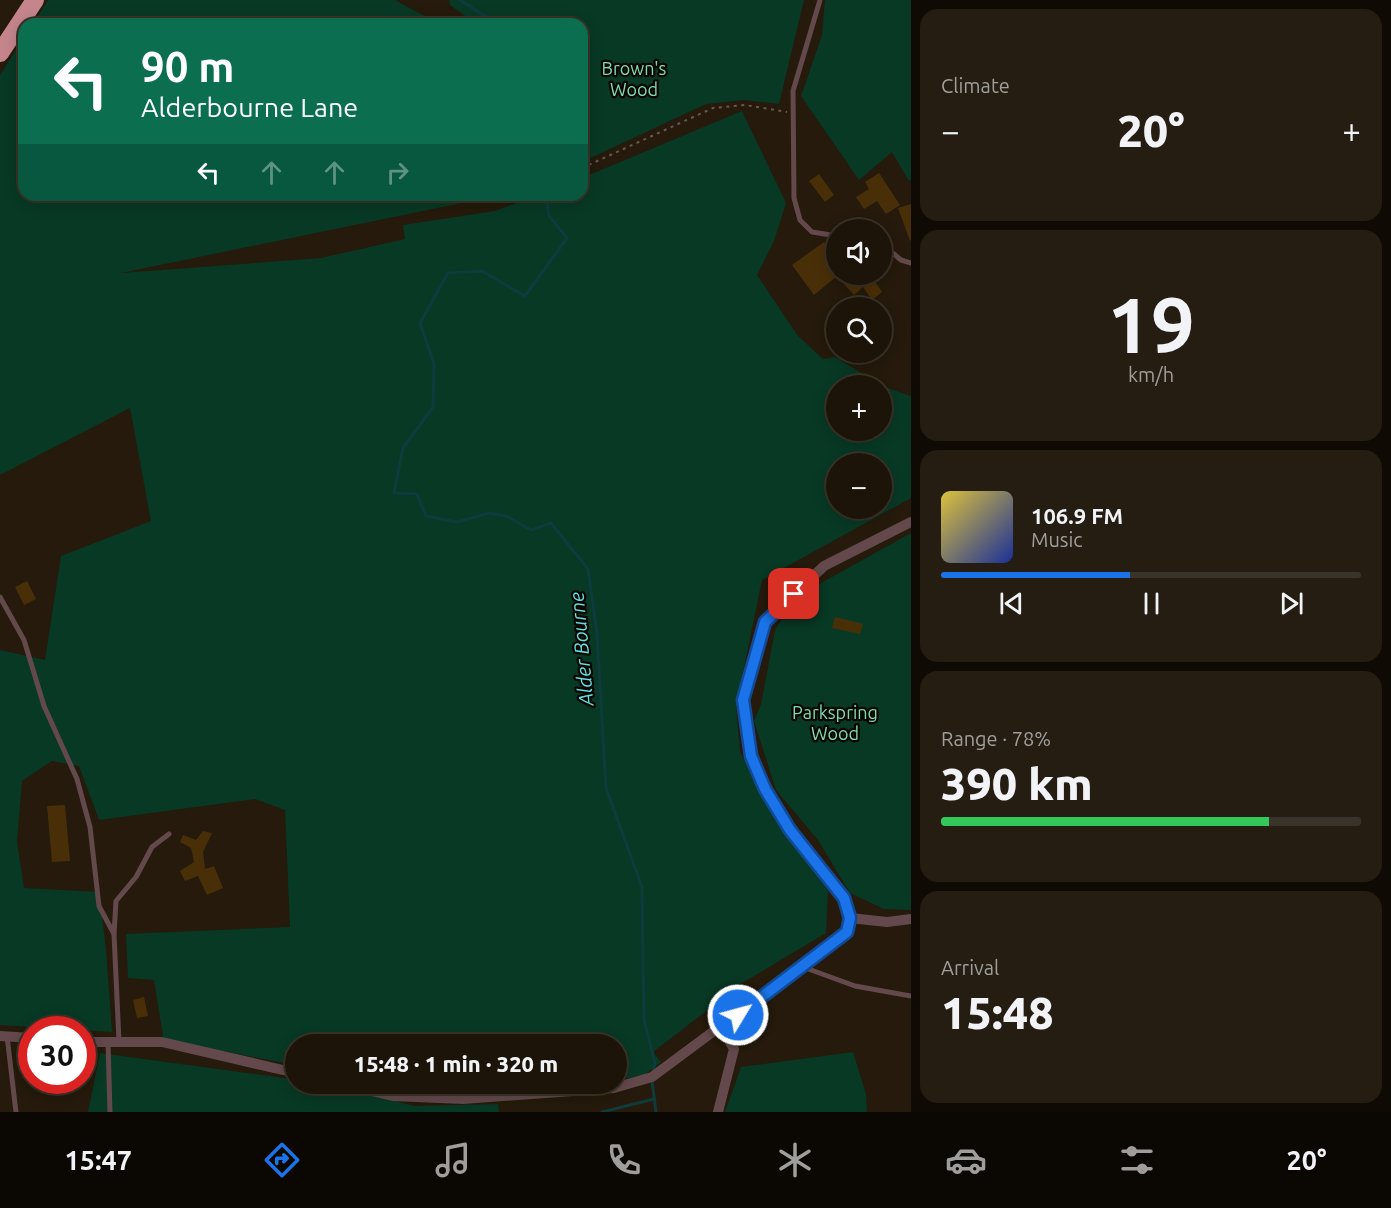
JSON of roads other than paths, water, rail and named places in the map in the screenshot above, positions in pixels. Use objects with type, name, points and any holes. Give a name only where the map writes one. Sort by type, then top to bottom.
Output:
[{"type":"highway","points":[[23,18],[35,0]]},
{"type":"highway","points":[[0,53],[18,26]]},
{"type":"street","points":[[627,1084],[651,1077],[722,1027],[847,932],[850,918],[844,898],[790,830],[765,789],[751,756],[743,700],[765,622],[824,566],[911,522]]},
{"type":"street","points":[[850,918],[887,922],[911,919]]},
{"type":"street","points":[[718,1112],[734,1049],[722,1027]]},
{"type":"street","points":[[96,1042],[162,1042],[285,1070]]},
{"type":"street","points":[[384,1094],[463,1099],[532,1094]]},
{"type":"lane","points":[[820,0],[793,91],[794,198],[800,220],[812,232],[826,234]]},
{"type":"lane","points":[[892,252],[901,260],[911,263]]},
{"type":"lane","points":[[0,597],[24,640],[44,706],[77,779],[90,826],[99,906],[114,934]]},
{"type":"lane","points":[[110,1112],[116,901],[136,877],[152,848],[170,834]]},
{"type":"lane","points":[[803,967],[855,986],[911,996]]},
{"type":"lane","points":[[4,1036],[16,1112]]},
{"type":"waterway","name":"Alder Bourne","points":[[460,0],[488,18]]},
{"type":"waterway","name":"Alder Bourne","points":[[547,201],[549,216],[567,238],[525,296],[482,271],[448,273],[420,323],[434,364],[433,407],[403,448],[394,493],[417,494],[426,516],[457,522],[489,513],[506,516],[531,530],[551,523],[588,569],[597,634],[606,788],[642,887],[644,1020],[655,1063],[653,1072]]},
{"type":"waterway","name":"Alder Bourne","points":[[652,1081],[656,1112]]},
{"type":"waterway","points":[[602,1112],[654,1099]]},
{"type":"park label","name":"Brown's Wood","points":[[634,78]]},
{"type":"park label","name":"Parkspring Wood","points":[[835,722]]}]
